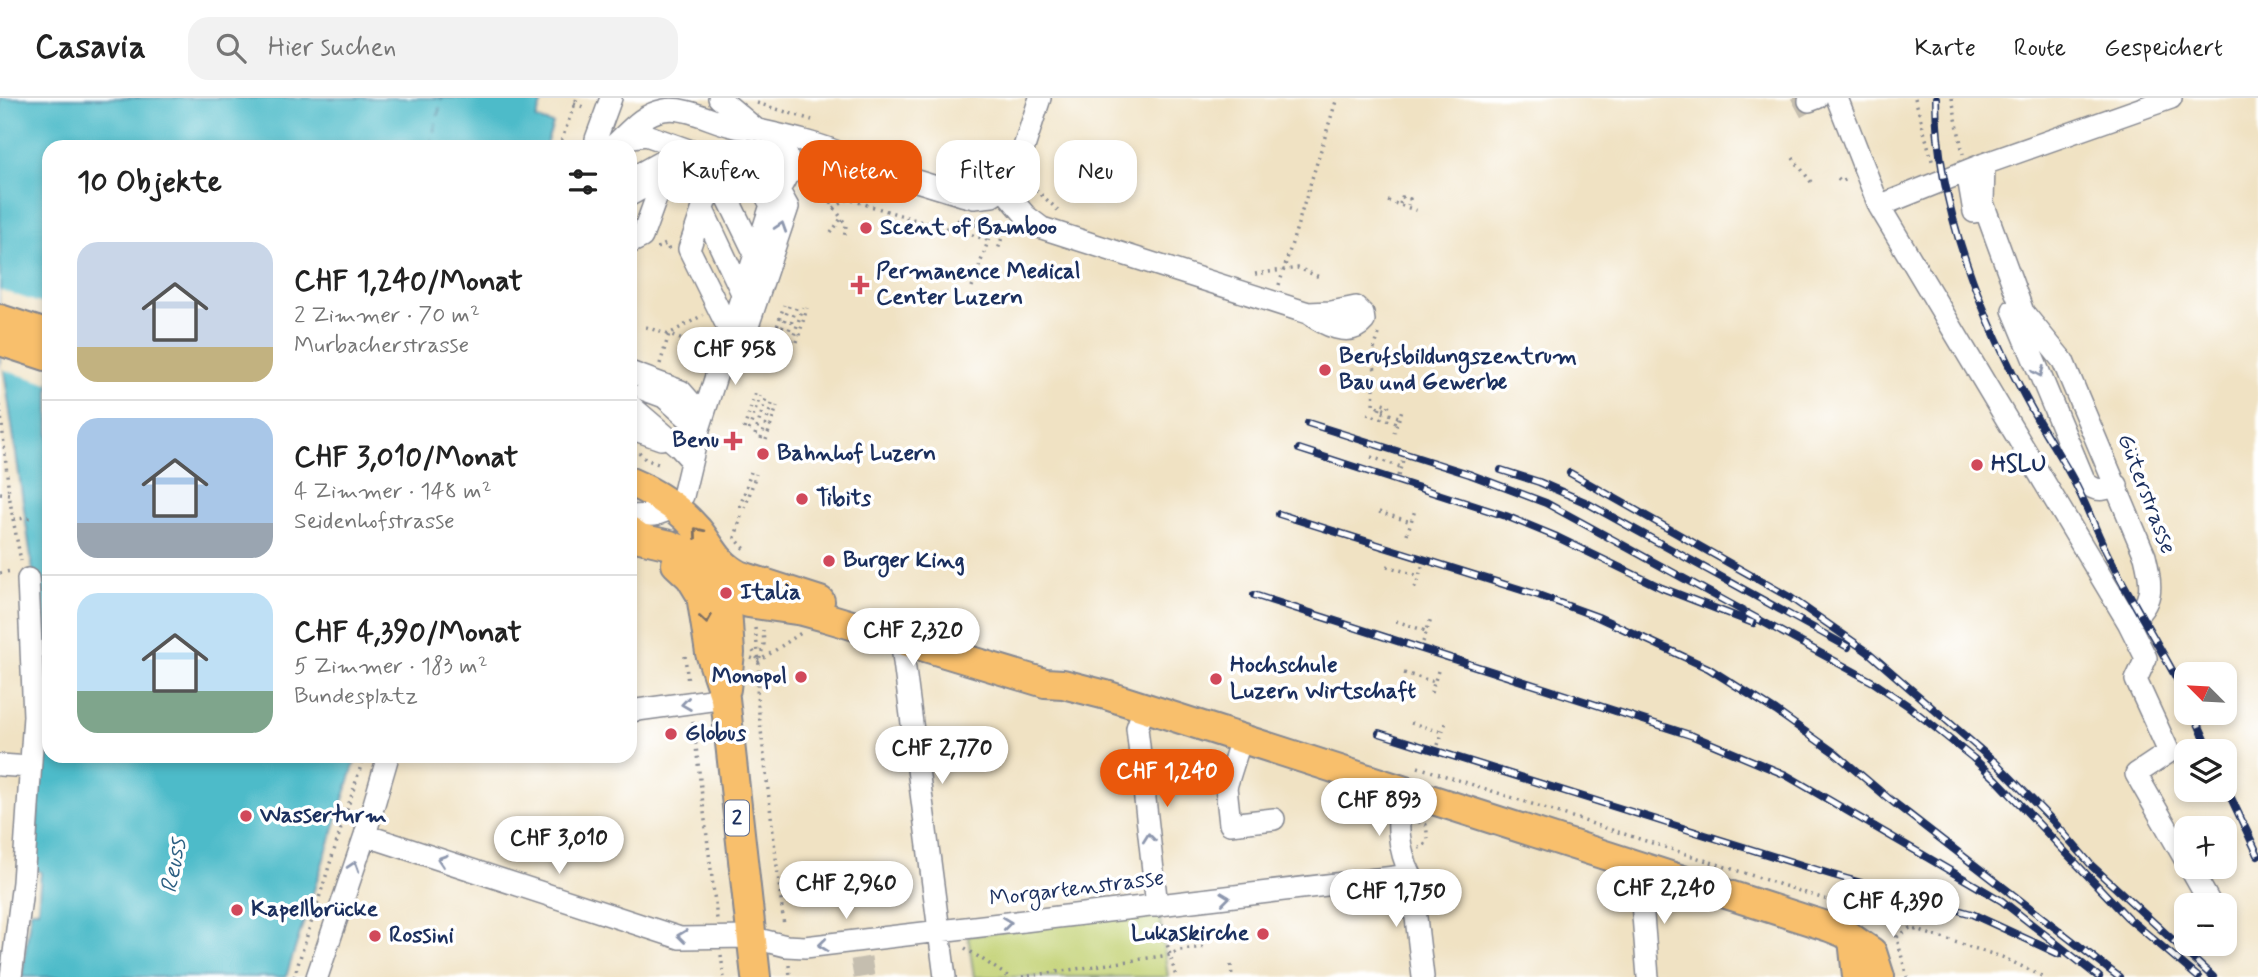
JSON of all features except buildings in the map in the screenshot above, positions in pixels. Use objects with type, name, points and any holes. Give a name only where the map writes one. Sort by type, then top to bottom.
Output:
[{"type":"main road","points":[[0,319],[42,333]]},
{"type":"main road","points":[[0,341],[42,355]]},
{"type":"main road","name":"2","points":[[637,471],[659,496],[696,528],[719,561],[727,591],[730,653],[725,698],[756,977]]},
{"type":"main road","name":"2","points":[[637,534],[657,544],[691,577],[701,595],[710,653],[725,698]]},
{"type":"main road","points":[[657,544],[670,545],[688,552],[727,591],[755,605],[803,611],[1045,683],[1063,684],[1144,708],[1241,739],[1405,805],[1655,871],[1829,927],[1868,956],[1857,977]]},
{"type":"main road","points":[[719,561],[739,575],[1049,673],[1063,684]]},
{"type":"street","points":[[596,140],[611,98]]},
{"type":"street","points":[[719,98],[757,130]]},
{"type":"street","points":[[1024,140],[1040,98]]},
{"type":"street","points":[[1837,98],[1879,206],[2147,658],[2136,680],[2169,752],[2136,774],[2174,840]]},
{"type":"street","points":[[1879,206],[1976,167],[2166,99]]},
{"type":"street","points":[[620,140],[639,121],[666,109],[798,142]]},
{"type":"street","points":[[628,140],[646,135],[658,150]]},
{"type":"street","points":[[784,145],[787,153],[784,168]]},
{"type":"street","points":[[637,162],[658,163]]},
{"type":"street","name":"Güterstrasse","points":[[1976,167],[1983,204],[2023,312],[2063,361],[2117,485],[2149,570],[2149,597],[2146,606],[2128,622]]},
{"type":"street","points":[[637,176],[658,168]]},
{"type":"street","points":[[784,185],[798,172]]},
{"type":"street","points":[[637,189],[658,173]]},
{"type":"street","points":[[637,240],[642,237],[640,214],[658,183]]},
{"type":"street","points":[[715,203],[746,283],[749,323],[788,208],[784,198]]},
{"type":"street","points":[[704,203],[689,249],[746,283]]},
{"type":"street","points":[[715,203],[746,283]]},
{"type":"street","points":[[685,454],[699,429],[775,203]]},
{"type":"street","points":[[1021,203],[1032,222],[1048,230],[1273,295],[1308,313]]},
{"type":"street","points":[[637,375],[681,391],[695,407],[699,429]]},
{"type":"street","points":[[637,387],[664,397],[699,429]]},
{"type":"street","points":[[637,393],[672,433],[685,454],[687,484],[683,496],[673,506],[655,515],[637,516]]},
{"type":"street","points":[[637,423],[685,454]]},
{"type":"street","points":[[637,423],[685,454]]},
{"type":"street","points":[[11,977],[23,882],[34,716],[27,579]]},
{"type":"street","points":[[905,640],[903,654],[946,977]]},
{"type":"street","points":[[639,710],[725,698]]},
{"type":"street","points":[[1144,708],[1137,728],[1157,906]]},
{"type":"street","points":[[1241,739],[1226,787],[1230,824],[1274,819]]},
{"type":"street","points":[[317,977],[365,835],[386,763]]},
{"type":"street","points":[[0,765],[30,766]]},
{"type":"street","points":[[1405,805],[1397,821],[1404,861],[1411,875],[1423,977]]},
{"type":"street","name":"Morgartenstrasse","points":[[365,835],[680,938],[750,937],[786,946],[804,947],[1411,875]]},
{"type":"street","points":[[1648,977],[1642,903],[1655,871]]},
{"type":"path","points":[[561,140],[577,98]]},
{"type":"path","points":[[1273,295],[1337,98]]},
{"type":"path","points":[[1915,98],[1939,182]]},
{"type":"path","points":[[1952,98],[1976,167]]},
{"type":"path","points":[[749,101],[812,120]]},
{"type":"path","points":[[574,104],[587,108]]},
{"type":"path","points":[[1793,158],[1811,182]]},
{"type":"path","points":[[1838,179],[1841,182],[1846,181],[1847,176]]},
{"type":"path","points":[[1040,191],[1067,216]]},
{"type":"path","points":[[1400,205],[1402,197],[1409,199],[1408,205],[1397,202],[1388,200],[1400,205],[1418,211]]},
{"type":"path","points":[[834,208],[848,200],[945,229],[967,215],[994,224],[985,239],[972,287]]},
{"type":"path","points":[[831,203],[846,225],[844,239]]},
{"type":"path","points":[[831,233],[842,217]]},
{"type":"path","points":[[985,239],[961,231],[964,222],[1003,234],[998,250]]},
{"type":"path","points":[[1246,273],[1266,274],[1298,268],[1322,278]]},
{"type":"path","points":[[775,340],[786,306]]},
{"type":"path","points":[[795,342],[805,307]]},
{"type":"path","points":[[785,343],[796,308]]},
{"type":"path","points":[[669,334],[705,314]]},
{"type":"path","points":[[646,327],[708,349]]},
{"type":"path","points":[[685,341],[692,337],[705,342]]},
{"type":"path","points":[[685,341],[688,349],[701,354]]},
{"type":"path","points":[[734,358],[758,366]]},
{"type":"path","points":[[746,430],[757,395]]},
{"type":"path","points":[[755,435],[766,398]]},
{"type":"path","points":[[1373,405],[1380,407],[1387,410],[1389,405],[1382,403],[1380,411],[1399,417]]},
{"type":"path","points":[[0,405],[9,494],[19,557],[27,579]]},
{"type":"path","points":[[764,439],[774,405]]},
{"type":"path","points":[[1394,433],[1403,407]]},
{"type":"path","points":[[1367,414],[1397,423]]},
{"type":"path","points":[[1371,457],[1401,467]]},
{"type":"path","points":[[1398,476],[1404,457]]},
{"type":"path","points":[[637,471],[657,464]]},
{"type":"path","points":[[751,472],[742,507],[756,474]]},
{"type":"path","points":[[0,493],[9,494]]},
{"type":"path","points":[[1407,534],[1415,510]]},
{"type":"path","points":[[1379,512],[1411,522]]},
{"type":"path","points":[[741,516],[735,538],[745,550]]},
{"type":"path","points":[[13,519],[32,518]]},
{"type":"path","points":[[1415,588],[1423,564]]},
{"type":"path","points":[[1387,566],[1419,576]]},
{"type":"path","points":[[1423,642],[1431,618]]},
{"type":"path","points":[[1396,621],[1426,631]]},
{"type":"path","points":[[755,628],[759,661],[757,696],[785,932]]},
{"type":"path","points":[[759,661],[764,644],[763,630]]},
{"type":"path","points":[[750,646],[759,661]]},
{"type":"path","points":[[685,650],[718,929]]},
{"type":"path","points":[[751,659],[759,661]]},
{"type":"path","points":[[1431,693],[1438,671]]},
{"type":"path","points":[[1404,673],[1434,682]]},
{"type":"path","points":[[1438,745],[1446,722]]},
{"type":"path","points":[[1411,723],[1442,732]]},
{"type":"path","points":[[294,977],[362,763]]},
{"type":"path","points":[[1418,767],[1447,776]]},
{"type":"path","points":[[1405,805],[1426,825],[1427,834]]},
{"type":"path","points":[[1157,906],[1176,977]]},
{"type":"path","points":[[1868,956],[1910,928],[2002,957],[2044,977]]},
{"type":"path","points":[[939,931],[1009,977]]},
{"type":"path","points":[[720,946],[724,977]]},
{"type":"path","points":[[1022,977],[1206,947]]},
{"type":"path","points":[[788,963],[790,977]]},
{"type":"path","points":[[1231,965],[1232,977]]},
{"type":"green space","points":[[1159,911],[1168,977],[974,977],[968,936]]},
{"type":"water","points":[[0,98],[543,98],[536,119],[553,124],[547,140],[42,140],[42,698],[34,578],[4,370],[0,366]]},
{"type":"water","name":"Reuss","points":[[42,732],[42,763],[355,763],[286,977],[22,977],[31,910],[38,910],[41,872],[35,869]]},
{"type":"pier","points":[[0,290],[42,304],[42,382],[1,369]]},
{"type":"ferry route","points":[[432,140],[442,98]]},
{"type":"tunnel","points":[[1796,108],[1809,101]]},
{"type":"tunnel","points":[[861,958],[864,977]]},
{"type":"railway","points":[[1936,98],[1944,180],[1966,262],[1981,302],[2016,379],[2076,485],[2111,561],[2174,674]]},
{"type":"railway","points":[[1308,423],[1469,474],[1546,503],[1873,682],[1907,705],[1973,758],[2127,917],[2198,977]]},
{"type":"railway","points":[[1299,449],[1506,516],[1557,537],[1662,588],[1753,623]]},
{"type":"railway","points":[[1501,470],[1539,482],[1585,502],[1848,647]]},
{"type":"railway","points":[[1570,473],[1791,598],[1868,652],[1997,764],[2053,821],[2092,866],[2213,977]]},
{"type":"railway","points":[[1279,514],[1538,595],[1598,617],[1708,668],[1835,753],[1888,798],[2119,977]]},
{"type":"railway","points":[[1254,595],[1693,736],[1786,775],[2002,901],[2099,977]]},
{"type":"railway","points":[[2199,725],[2205,739]]},
{"type":"railway","points":[[1379,733],[1833,875],[1972,914],[2059,954]]},
{"type":"railway","points":[[2233,802],[2258,855]]},
{"type":"place","name":"Scent of Bamboo","points":[[866,228]]},
{"type":"place","name":"Permanence Medical Center Luzern","points":[[860,285]]},
{"type":"place","name":"Berufsbildungszentrum Bau und Gewerbe","points":[[1325,370]]},
{"type":"place","name":"Benu","points":[[733,441]]},
{"type":"place","name":"Bahnhof Luzern","points":[[763,454]]},
{"type":"place","name":"HSLU","points":[[1977,465]]},
{"type":"place","name":"Tibits","points":[[802,499]]},
{"type":"place","name":"Burger King","points":[[829,561]]},
{"type":"place","name":"Italia","points":[[726,593]]},
{"type":"place","name":"Monopol","points":[[801,677]]},
{"type":"place","name":"Hochschule Luzern Wirtschaft","points":[[1216,679]]},
{"type":"place","name":"Globus","points":[[671,734]]},
{"type":"place","name":"Wasserturm","points":[[246,816]]},
{"type":"place","name":"Kapellbrücke","points":[[237,910]]},
{"type":"place","name":"Lukaskirche","points":[[1263,934]]},
{"type":"place","name":"Rossini","points":[[375,936]]}]
